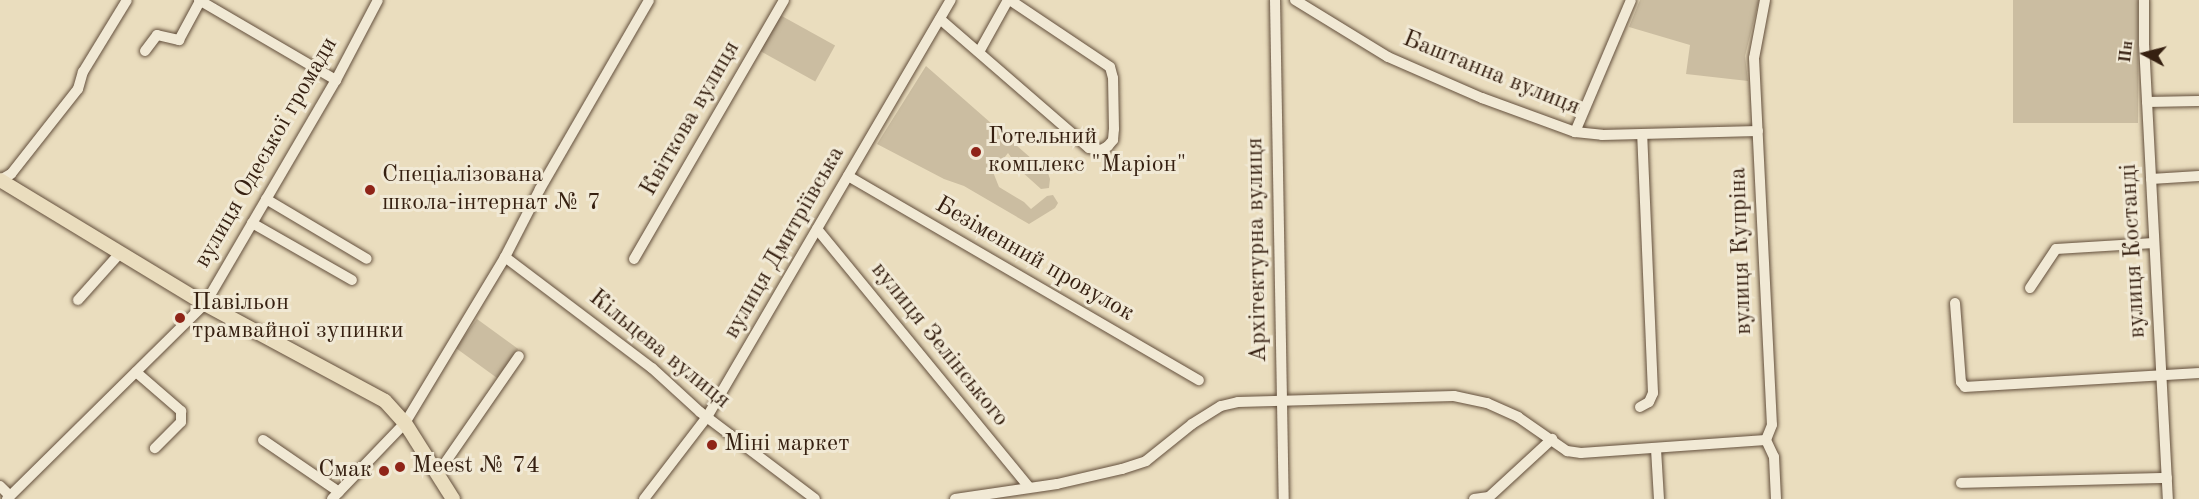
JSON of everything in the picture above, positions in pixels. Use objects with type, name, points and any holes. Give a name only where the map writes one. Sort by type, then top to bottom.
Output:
[{"type":"main road","points":[[0,180],[205,304],[385,401],[405,423],[438,473],[448,497]]},
{"type":"street","points":[[0,180],[12,174],[78,89],[83,72],[127,0]]},
{"type":"street","points":[[145,51],[157,35],[179,40],[200,0],[336,80]]},
{"type":"street","name":"вулиця Одеської громади","points":[[8,498],[205,304],[336,80],[378,0]]},
{"type":"street","points":[[263,440],[335,496],[405,423],[504,257],[649,0]]},
{"type":"street","name":"Квіткова вулиця","points":[[634,259],[784,0]]},
{"type":"street","name":"вулиця Дмитріївська","points":[[644,499],[707,417],[951,0]]},
{"type":"street","points":[[940,19],[1089,148],[1101,150],[1113,140],[1113,78],[1110,67],[1009,0],[979,52]]},
{"type":"street","name":"Архітектурна вулиця","points":[[1275,0],[1284,499]]},
{"type":"street","name":"Баштанна вулиця","points":[[1294,0],[1388,57],[1482,98],[1575,132],[1642,135],[1758,130]]},
{"type":"street","points":[[1575,132],[1630,0]]},
{"type":"street","name":"вулиця Купріна","points":[[1765,0],[1754,58],[1761,239],[1772,425],[1766,440],[1774,457],[1776,499]]},
{"type":"street","name":"вулиця Костанді","points":[[2145,0],[2147,102],[2168,499]]},
{"type":"street","points":[[2147,102],[2199,101]]},
{"type":"street","points":[[1640,407],[1649,402],[1653,393],[1642,135]]},
{"type":"street","name":"Безіменний провулок","points":[[848,176],[1199,380]]},
{"type":"street","points":[[2151,178],[2199,176]]},
{"type":"street","points":[[266,199],[367,258]]},
{"type":"street","points":[[252,223],[352,280]]},
{"type":"street","name":"вулиця Зелінського","points":[[817,229],[1029,488]]},
{"type":"street","points":[[2030,288],[2056,249],[2154,243]]},
{"type":"street","points":[[78,300],[120,252]]},
{"type":"street","name":"Кільцева вулиця","points":[[504,257],[652,368],[707,417],[814,499]]},
{"type":"street","points":[[1955,303],[1961,382],[1965,387],[2199,373]]},
{"type":"street","points":[[438,473],[519,356]]},
{"type":"street","points":[[136,372],[178,408],[183,417],[182,422],[155,448]]},
{"type":"street","points":[[955,499],[1029,488],[1122,470],[1146,461],[1192,424],[1221,406],[1238,402],[1454,396],[1487,403],[1524,416],[1567,451],[1574,452],[1656,449],[1766,440]]},
{"type":"street","points":[[1474,499],[1489,497],[1552,439]]},
{"type":"street","points":[[1656,449],[1659,499]]},
{"type":"street","points":[[1961,483],[2167,478]]},
{"type":"street","points":[[0,486],[8,498]]},
{"type":"shaded area","points":[[1640,0],[1759,0],[1745,56],[1748,81],[1686,74],[1690,45],[1629,27]]},
{"type":"shaded area","points":[[2013,0],[2138,0],[2138,123],[2013,123]]},
{"type":"shaded area","points":[[780,15],[835,46],[815,81],[760,51]]},
{"type":"shaded area","points":[[926,66],[1048,173],[1050,179],[1049,188],[1041,189],[1021,171],[1008,153],[993,172],[999,187],[1024,202],[1031,209],[1047,196],[1053,195],[1058,203],[1055,208],[1029,224],[964,186],[944,179],[877,144]]},
{"type":"shaded area","points":[[477,319],[518,349],[497,378],[456,348]]},
{"type":"place","name":"Готельний комплекс \"Маріон\"","points":[[976,152]]},
{"type":"place","name":"Спеціалізована школа-інтернат № 7","points":[[370,190]]},
{"type":"place","name":"Павільон трамвайної зупинки","points":[[180,318]]},
{"type":"place","name":"Міні маркет","points":[[712,445]]},
{"type":"place","name":"Meest № 74","points":[[400,467]]},
{"type":"place","name":"Смак","points":[[384,471]]}]
